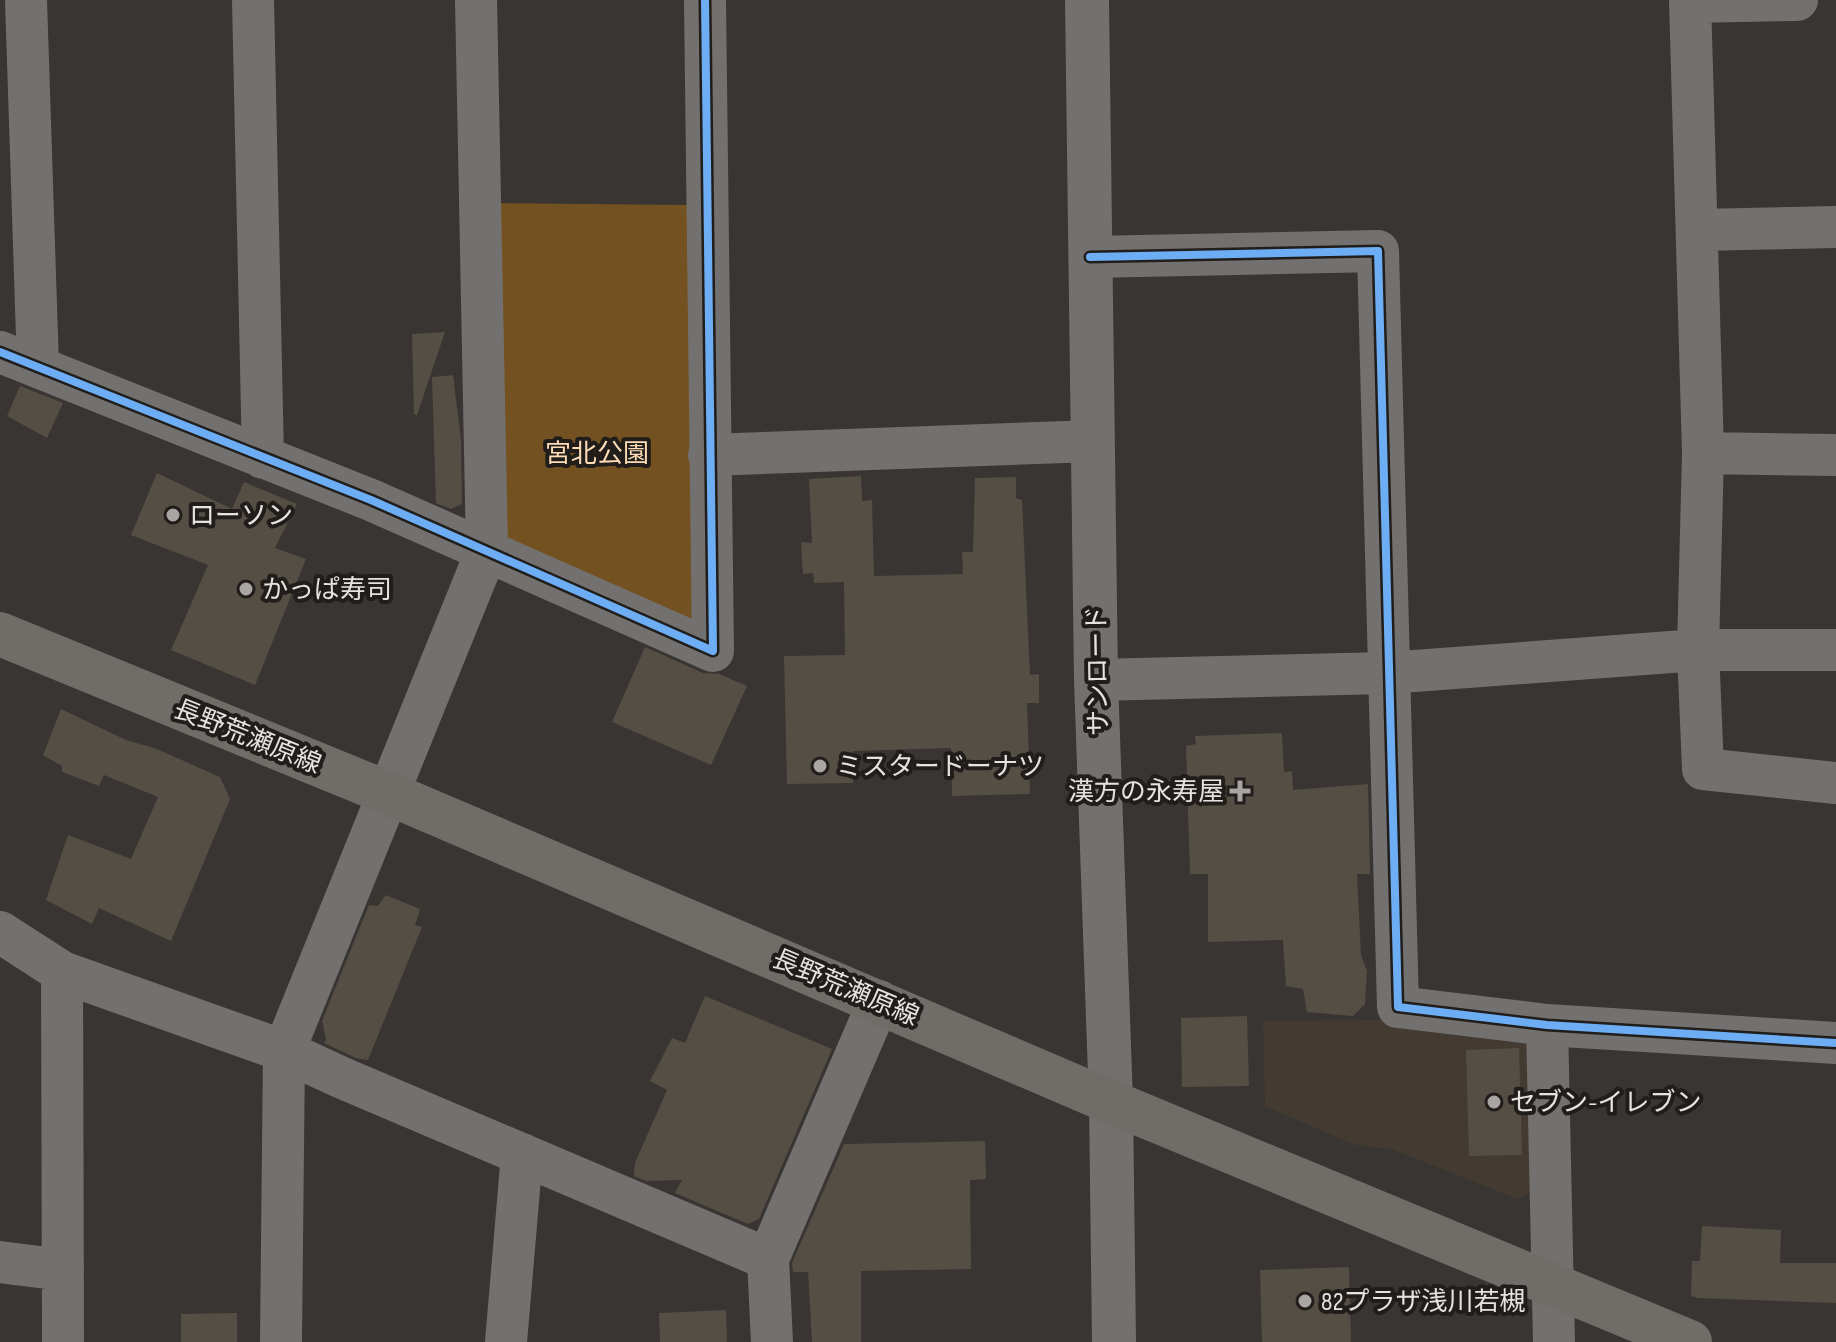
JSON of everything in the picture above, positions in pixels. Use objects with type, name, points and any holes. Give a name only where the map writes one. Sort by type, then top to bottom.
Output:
[{"type":"main road","name":"長野荒瀬原線","points":[[0,634],[390,794],[1111,1102],[1690,1342]]},
{"type":"street","points":[[26,0],[38,367]]},
{"type":"street","points":[[253,0],[263,458]]},
{"type":"street","points":[[281,1342],[284,1051],[487,550],[476,0]]},
{"type":"street","points":[[0,352],[371,500],[713,651],[705,0]]},
{"type":"street","name":"サンロード","points":[[1087,0],[1096,680],[1111,1102],[1114,1342]]},
{"type":"street","points":[[1797,0],[1690,1],[1703,453],[1698,650],[1703,769],[1836,783]]},
{"type":"street","points":[[1697,230],[1836,227]]},
{"type":"street","points":[[1090,257],[1378,251],[1398,1007],[1547,1025],[1836,1043]]},
{"type":"street","points":[[709,455],[1093,441]]},
{"type":"street","points":[[1703,453],[1836,455]]},
{"type":"street","points":[[1096,680],[1387,673],[1698,650],[1836,650]]},
{"type":"street","points":[[0,932],[62,972],[284,1051],[768,1259]]},
{"type":"street","points":[[62,972],[63,1342]]},
{"type":"street","points":[[772,1342],[768,1259],[879,1001]]},
{"type":"street","points":[[1547,1025],[1554,1342]]},
{"type":"street","points":[[506,1342],[522,1154]]},
{"type":"street","points":[[0,1262],[63,1270]]},
{"type":"shaded area","points":[[1393,1020],[1518,1033],[1535,1048],[1541,1186],[1518,1199],[1391,1149],[1355,1145],[1265,1106],[1263,1021]]},
{"type":"green space","name":"宮北公園","points":[[487,203],[689,205],[700,630],[498,540]]},
{"type":"building","points":[[445,332],[417,415],[414,414],[412,334]]},
{"type":"building","points":[[453,375],[461,440],[462,504],[451,509],[436,503],[432,377]]},
{"type":"building","points":[[20,386],[63,403],[47,438],[7,416]]},
{"type":"building","points":[[157,473],[232,509],[244,482],[297,504],[275,548],[306,559],[255,685],[171,650],[208,565],[131,535]]},
{"type":"building","points":[[861,476],[862,501],[872,500],[874,576],[963,574],[962,552],[973,552],[975,478],[1016,477],[1016,498],[1022,500],[1030,675],[1039,674],[1039,703],[1027,703],[1030,794],[952,796],[951,748],[853,751],[853,783],[787,784],[784,656],[845,655],[844,582],[814,583],[813,573],[803,574],[801,542],[812,543],[809,479]]},
{"type":"building","points":[[645,647],[703,673],[719,674],[747,686],[711,765],[612,722]]},
{"type":"building","points":[[61,709],[126,740],[157,749],[220,777],[230,799],[171,941],[99,908],[92,924],[46,900],[68,835],[131,859],[158,797],[104,775],[99,786],[62,772],[62,766],[43,755]]},
{"type":"building","points":[[1282,733],[1284,772],[1292,771],[1293,790],[1368,784],[1370,874],[1357,874],[1361,955],[1367,971],[1365,1004],[1353,1016],[1307,1012],[1303,989],[1286,986],[1283,940],[1208,942],[1208,874],[1190,874],[1186,746],[1196,744],[1195,736]]},
{"type":"building","points":[[386,895],[420,909],[415,925],[422,927],[368,1060],[356,1058],[324,1043],[322,1021],[369,905],[378,906]]},
{"type":"building","points":[[705,996],[832,1049],[759,1219],[748,1224],[675,1193],[682,1180],[646,1181],[634,1176],[635,1163],[667,1090],[650,1081],[672,1038],[685,1043]]},
{"type":"building","points":[[1247,1016],[1249,1086],[1182,1087],[1181,1018]]},
{"type":"building","name":"セブン-イレブン","points":[[1519,1048],[1522,1155],[1469,1156],[1466,1050]]},
{"type":"building","points":[[985,1141],[986,1179],[970,1180],[971,1269],[861,1271],[861,1342],[812,1342],[808,1272],[793,1272],[792,1263],[844,1144]]},
{"type":"building","points":[[1702,1226],[1781,1230],[1780,1263],[1836,1263],[1836,1303],[1691,1296],[1692,1261],[1700,1261]]},
{"type":"building","name":"82プラザ浅川若槻","points":[[1349,1267],[1351,1342],[1262,1342],[1260,1270]]},
{"type":"building","points":[[726,1310],[727,1342],[660,1342],[659,1313]]},
{"type":"building","points":[[237,1313],[237,1342],[181,1342],[181,1314]]},
{"type":"cycle path","points":[[0,352],[371,500],[713,651],[705,0]]},
{"type":"cycle path","points":[[1090,257],[1378,251],[1398,1007],[1547,1025],[1836,1043]]},
{"type":"place","name":"ローソン","points":[[173,515]]},
{"type":"place","name":"かっぱ寿司","points":[[246,589]]},
{"type":"place","name":"ミスタードーナツ","points":[[820,766]]},
{"type":"place","name":"漢方の永寿屋","points":[[1240,791]]},
{"type":"place","name":"セブン-イレブン","points":[[1494,1102]]},
{"type":"place","name":"82プラザ浅川若槻","points":[[1305,1301]]}]
